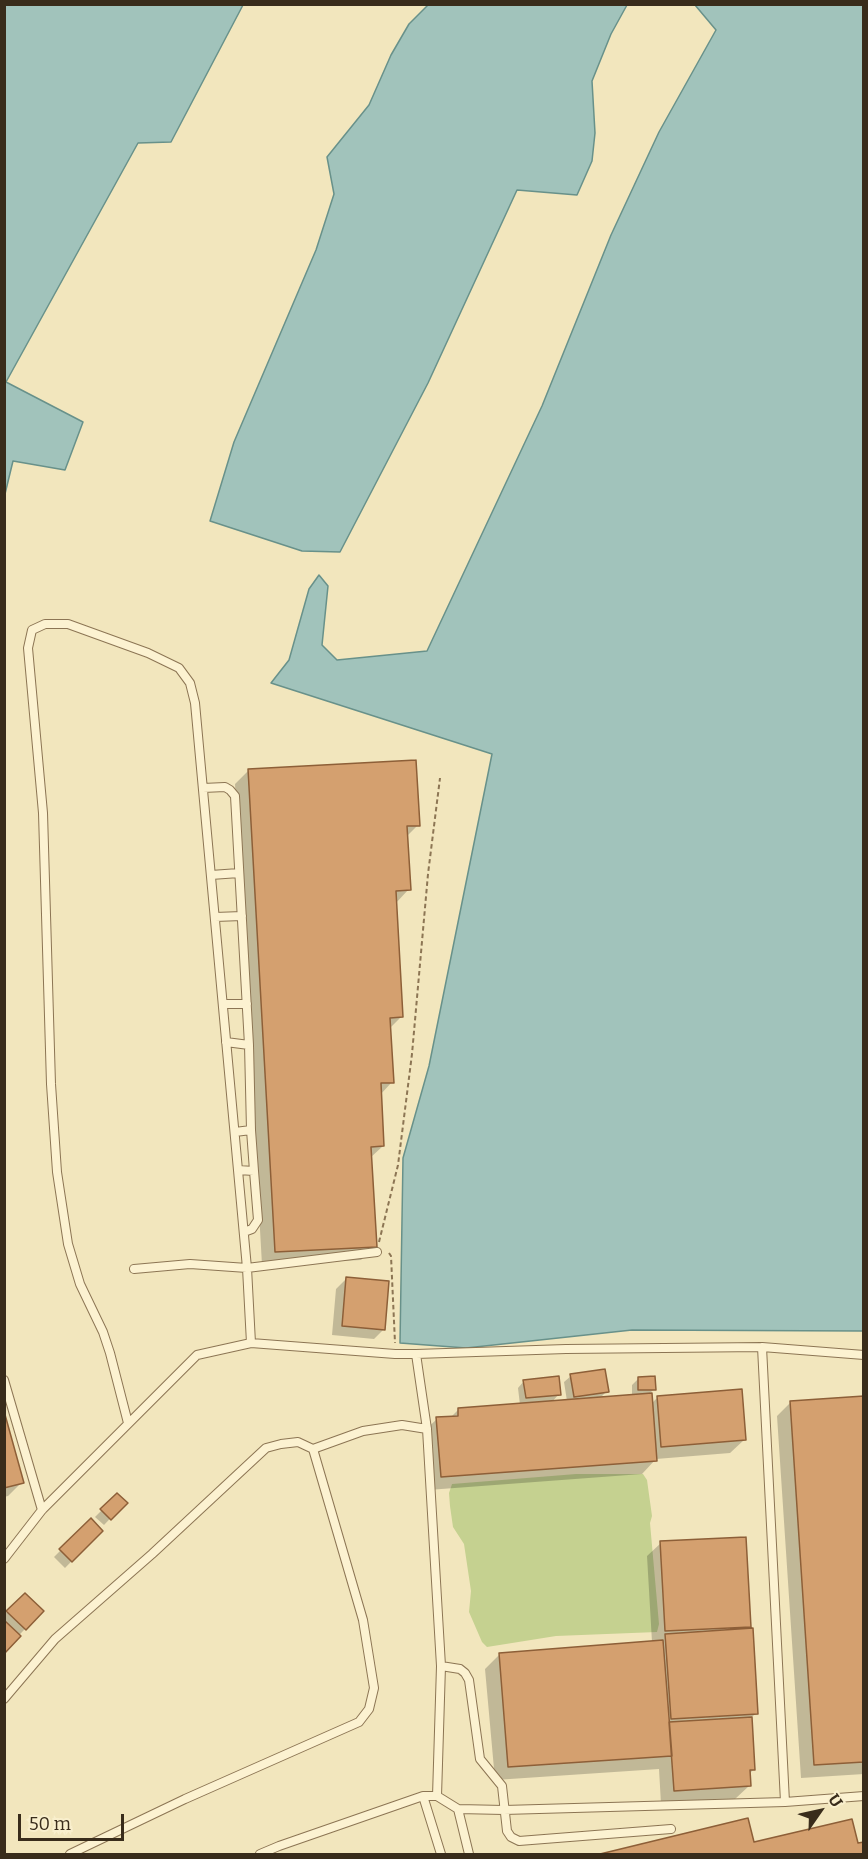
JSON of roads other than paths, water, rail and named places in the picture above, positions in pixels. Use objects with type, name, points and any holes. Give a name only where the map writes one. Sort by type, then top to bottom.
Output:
[{"type":"lane","points":[[128,1423],[103,1332],[80,1284],[68,1244],[57,1172],[51,1084],[43,813],[28,648],[32,630],[45,624],[68,624],[148,653],[178,668],[190,683],[195,703],[235,1132],[251,1343]]},
{"type":"lane","points":[[203,788],[225,787],[235,796],[249,1045],[251,1130],[258,1220],[252,1229],[244,1232]]},
{"type":"lane","points":[[211,875],[239,873]]},
{"type":"lane","points":[[215,917],[242,916]]},
{"type":"lane","points":[[223,1004],[247,1004]]},
{"type":"lane","points":[[226,1042],[249,1045]]},
{"type":"lane","points":[[235,1132],[251,1130]]},
{"type":"lane","points":[[238,1170],[254,1171]]},
{"type":"lane","points":[[134,1269],[190,1264],[247,1268],[376,1252]]},
{"type":"lane","points":[[4,1559],[42,1510],[197,1355],[251,1343],[395,1354],[566,1348],[762,1347],[864,1355]]},
{"type":"lane","points":[[762,1347],[785,1802]]},
{"type":"lane","points":[[416,1354],[427,1429],[441,1666],[437,1796]]},
{"type":"lane","points":[[4,1380],[42,1510]]},
{"type":"lane","points":[[4,1699],[55,1639],[152,1554],[266,1448],[298,1442],[313,1449],[363,1431],[402,1425],[427,1429]]},
{"type":"lane","points":[[70,1854],[185,1799],[359,1722],[369,1709],[374,1688],[363,1620],[313,1449]]},
{"type":"lane","points":[[441,1666],[460,1669],[469,1680],[480,1759],[502,1786],[507,1831],[512,1837],[519,1841],[671,1829]]},
{"type":"lane","points":[[260,1854],[423,1796],[437,1796],[458,1809],[504,1810],[785,1802],[864,1796]]},
{"type":"lane","points":[[423,1796],[441,1854]]},
{"type":"lane","points":[[458,1809],[469,1854]]},
{"type":"water","points":[[5,4],[243,5],[171,142],[138,143],[6,382],[83,422],[65,470],[13,461],[5,494]]},
{"type":"water","points":[[429,4],[627,5],[611,34],[592,81],[595,133],[592,161],[577,195],[517,190],[428,383],[340,552],[302,551],[210,521],[234,442],[316,250],[334,194],[327,157],[369,105],[391,55],[409,24]]},
{"type":"water","points":[[695,5],[863,5],[863,1331],[632,1330],[466,1348],[400,1343],[403,1158],[429,1066],[492,754],[271,683],[289,660],[309,589],[319,575],[328,586],[322,645],[337,660],[427,651],[542,406],[611,235],[659,132],[716,30]]}]
